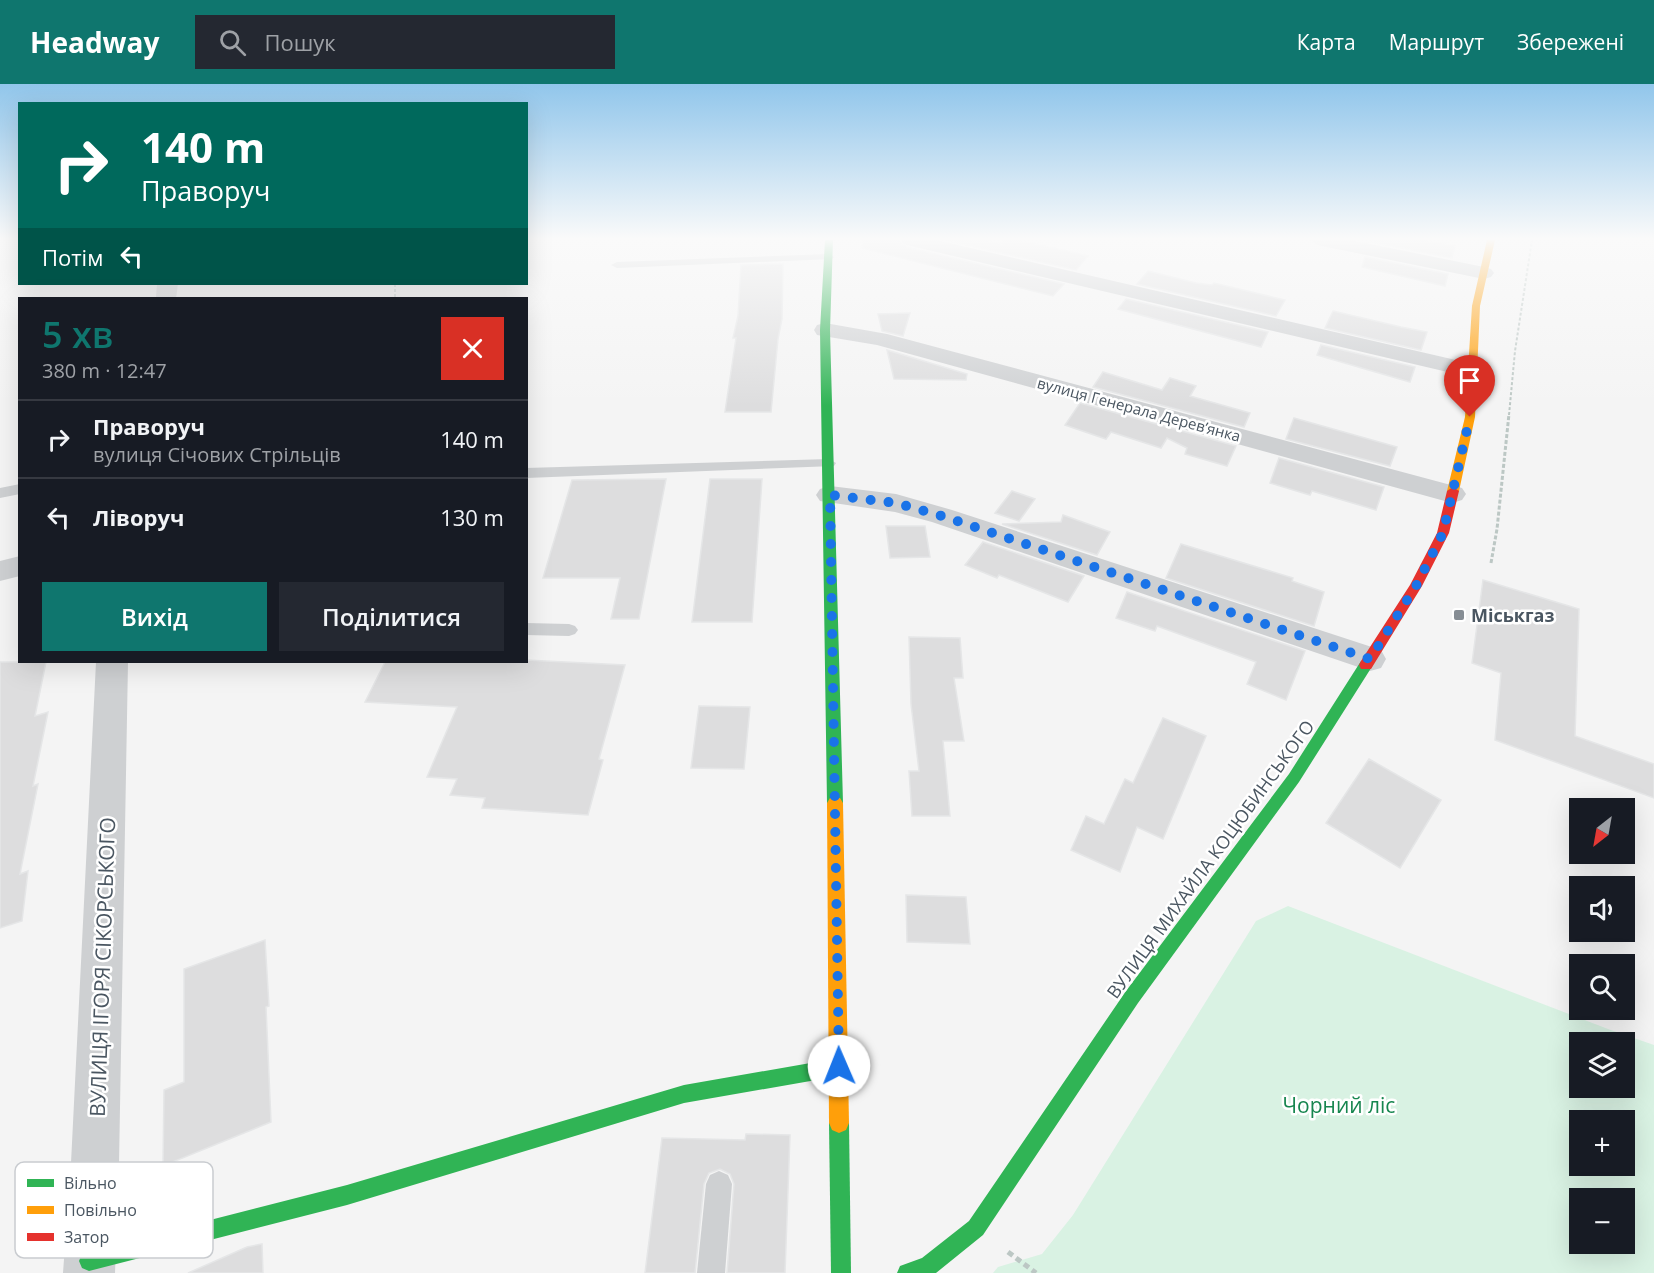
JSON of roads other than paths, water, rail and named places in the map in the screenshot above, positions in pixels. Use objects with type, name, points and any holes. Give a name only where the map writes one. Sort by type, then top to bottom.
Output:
[{"type":"street","points":[[826,295],[825,330],[830,495],[842,1273]]},
{"type":"street","points":[[1151,295],[1473,370]]},
{"type":"street","name":"ВУЛИЦЯ МИХАЙЛА КОЦЮБИНСЬКОГО","points":[[907,1273],[928,1266],[975,1228],[1132,997],[1294,778],[1416,586],[1443,533],[1470,417],[1476,306],[1479,295]]},
{"type":"street","name":"вулиця Генерала Деревʼянка","points":[[825,330],[879,339],[1452,494]]},
{"type":"street","points":[[830,495],[896,503],[942,516],[1370,659]]},
{"type":"street","points":[[0,571],[18,566]]},
{"type":"street","name":"ВУЛИЦЯ ІГОРЯ СІКОРСЬКОГО","points":[[95,1162],[112,663]]},
{"type":"street","points":[[213,1232],[347,1195],[684,1094],[839,1066]]},
{"type":"street","points":[[89,1267],[121,1258]]},
{"type":"lane","points":[[528,473],[829,463]]},
{"type":"lane","points":[[0,493],[18,489]]},
{"type":"lane","points":[[528,629],[569,630]]},
{"type":"lane","points":[[711,1273],[719,1184]]},
{"type":"place","name":"Міськгаз","points":[[1459,615]]},
{"type":"park label","name":"Чорний ліс","points":[[1339,1105]]}]
